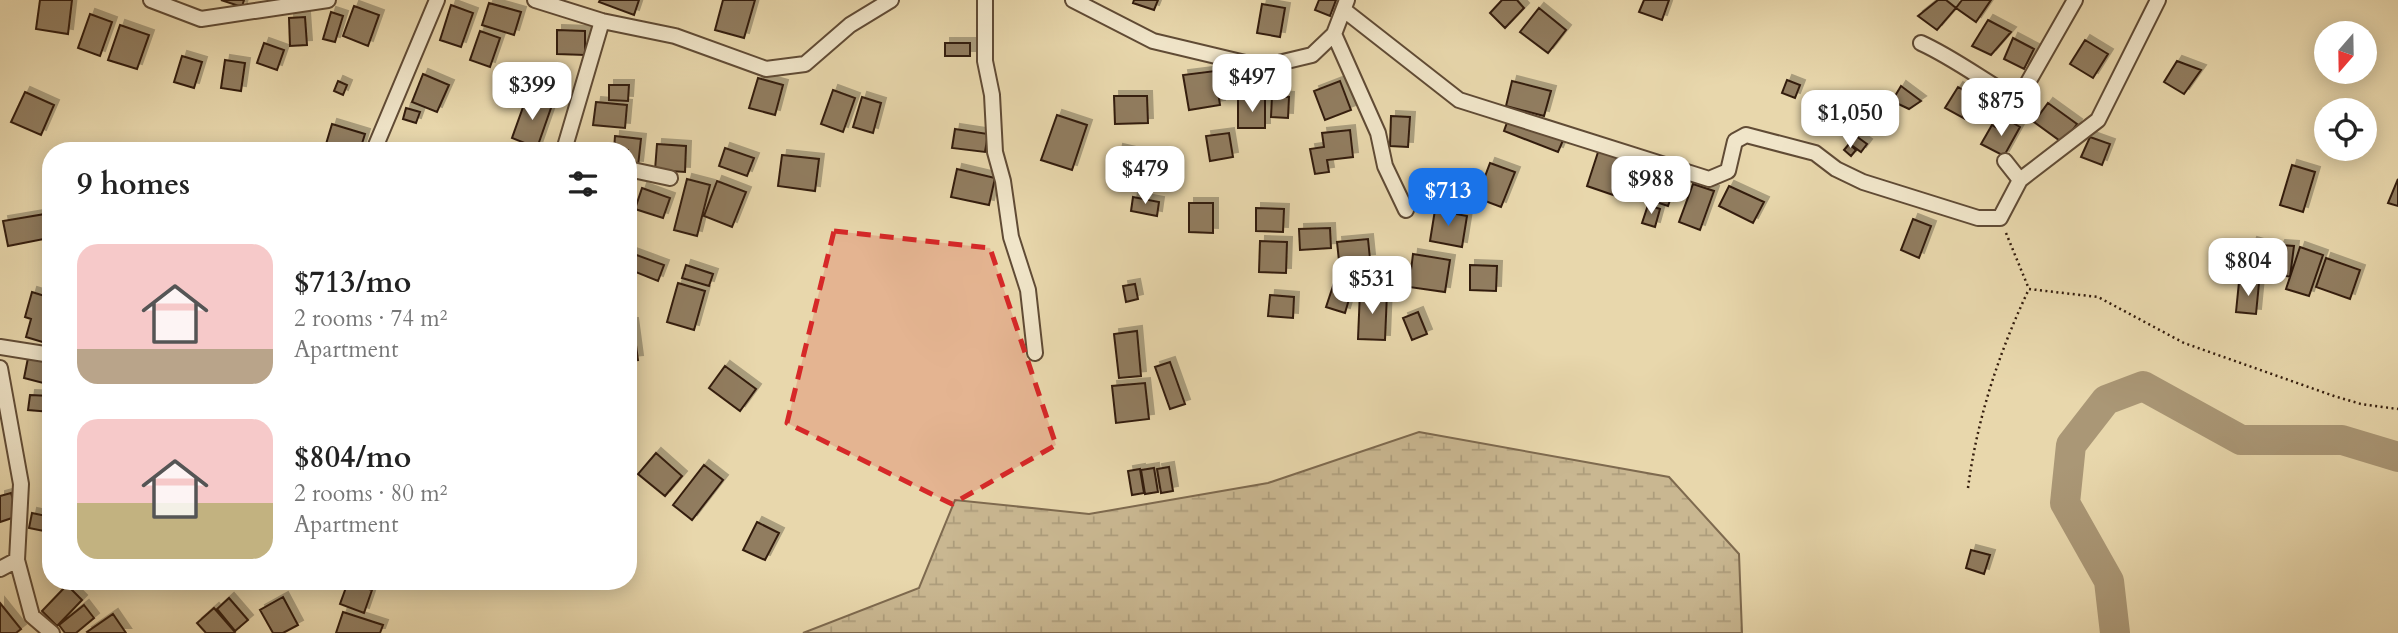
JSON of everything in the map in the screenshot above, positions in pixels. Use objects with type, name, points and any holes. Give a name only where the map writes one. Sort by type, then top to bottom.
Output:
[{"type":"street","points":[[151,0],[201,19],[328,0]]},
{"type":"street","points":[[377,142],[437,0]]},
{"type":"street","points":[[536,0],[602,21],[675,36],[766,69],[805,64],[850,25],[891,0]]},
{"type":"street","points":[[985,0],[985,61],[992,96],[995,152],[1003,181],[1011,237],[1028,290],[1035,353]]},
{"type":"street","points":[[1073,0],[1153,40],[1262,67],[1312,55],[1334,34],[1345,5],[1459,100],[1709,179],[1728,172],[1735,141],[1746,135],[1764,138],[1815,153],[1836,169],[1863,182],[1978,218],[2000,218],[2020,180],[2098,120],[2158,0]]},
{"type":"street","points":[[1921,43],[1946,54],[1993,87],[2018,100],[2075,0]]},
{"type":"street","points":[[566,142],[602,21]]},
{"type":"street","points":[[1334,34],[1378,133],[1385,166],[1406,210]]},
{"type":"street","points":[[2005,161],[2020,180]]},
{"type":"street","points":[[637,171],[670,178]]},
{"type":"street","points":[[0,347],[42,354]]},
{"type":"street","points":[[0,368],[21,484],[17,560],[32,616],[52,633]]},
{"type":"street","points":[[0,569],[17,560]]},
{"type":"path","points":[[1968,488],[1976,434],[1990,387],[2012,325],[2029,289],[2000,218]]},
{"type":"path","points":[[2029,289],[2098,297],[2184,343],[2334,396],[2398,410]]},
{"type":"highlighted area","points":[[834,231],[990,248],[1056,445],[952,504],[787,423]]},
{"type":"green space","points":[[1419,432],[1669,477],[1739,554],[1742,633],[803,633],[919,588],[955,500],[1089,514],[1268,483]]},
{"type":"building","points":[[40,0],[72,0],[68,34],[36,29]]},
{"type":"building","points":[[221,0],[244,0],[242,7]]},
{"type":"building","points":[[639,0],[634,15],[599,2]]},
{"type":"building","points":[[723,0],[755,0],[744,38],[715,30]]},
{"type":"building","points":[[1134,0],[1158,0],[1154,10],[1133,3]]},
{"type":"building","points":[[1319,0],[1336,0],[1330,16],[1315,10]]},
{"type":"building","points":[[1502,0],[1517,0],[1524,8],[1505,28],[1490,13]]},
{"type":"building","points":[[1644,0],[1669,0],[1662,20],[1639,12]]},
{"type":"building","points":[[1938,0],[1946,0],[1956,8],[1937,30],[1918,16]]},
{"type":"building","points":[[1962,0],[1991,0],[1976,22],[1956,8]]},
{"type":"building","points":[[489,3],[521,12],[514,35],[482,25]]},
{"type":"building","points":[[1262,4],[1285,8],[1280,37],[1257,33]]},
{"type":"building","points":[[451,5],[473,13],[461,47],[440,40]]},
{"type":"building","points":[[354,6],[379,15],[368,46],[343,36]]},
{"type":"building","points":[[1539,8],[1566,30],[1548,53],[1520,32]]},
{"type":"building","points":[[331,12],[343,16],[335,42],[323,39]]},
{"type":"building","points":[[90,14],[112,22],[100,56],[78,48]]},
{"type":"building","points":[[305,17],[307,45],[290,46],[289,18]]},
{"type":"building","points":[[1988,20],[2011,32],[1991,55],[1972,46]]},
{"type":"building","points":[[120,25],[149,35],[137,69],[108,60]]},
{"type":"building","points":[[557,30],[585,31],[585,55],[557,54]]},
{"type":"building","points":[[480,31],[500,38],[490,67],[470,60]]},
{"type":"building","points":[[2013,38],[2034,49],[2024,69],[2004,59]]},
{"type":"building","points":[[2085,40],[2108,54],[2093,78],[2070,64]]},
{"type":"building","points":[[264,43],[284,50],[277,70],[257,63]]},
{"type":"building","points":[[945,43],[970,43],[970,56],[945,56]]},
{"type":"building","points":[[182,56],[202,62],[194,88],[174,82]]},
{"type":"building","points":[[225,60],[245,63],[241,91],[221,88]]},
{"type":"building","points":[[2177,61],[2201,70],[2184,94],[2164,82]]},
{"type":"building","points":[[1215,71],[1220,105],[1189,110],[1183,75]]},
{"type":"building","points":[[423,74],[449,85],[437,112],[412,102]]},
{"type":"building","points":[[758,78],[783,85],[775,115],[749,108]]},
{"type":"building","points":[[1787,80],[1800,85],[1795,98],[1782,93]]},
{"type":"building","points":[[338,81],[347,85],[343,95],[334,91]]},
{"type":"building","points":[[1340,81],[1351,110],[1325,120],[1314,91]]},
{"type":"building","points":[[1512,81],[1551,91],[1544,116],[1506,106]]},
{"type":"building","points":[[609,85],[629,85],[628,101],[609,100]]},
{"type":"building","points":[[1901,86],[1921,101],[1909,109],[1892,101]]},
{"type":"building","points":[[1958,87],[1977,98],[1965,119],[1945,108]]},
{"type":"building","points":[[833,90],[855,98],[843,132],[821,124]]},
{"type":"building","points":[[25,92],[54,105],[41,135],[11,122]]},
{"type":"building","points":[[527,96],[552,105],[539,142],[522,142],[512,138]]},
{"type":"building","points":[[1114,96],[1147,96],[1148,123],[1115,124]]},
{"type":"building","points":[[1272,96],[1289,97],[1288,118],[1271,117]]},
{"type":"building","points":[[862,97],[881,103],[873,133],[853,127]]},
{"type":"building","points":[[1238,99],[1265,99],[1265,128],[1238,128]]},
{"type":"building","points":[[596,102],[627,105],[625,128],[593,125]]},
{"type":"building","points":[[2048,103],[2077,124],[2063,143],[2034,122]]},
{"type":"building","points":[[406,108],[420,112],[416,123],[403,119]]},
{"type":"building","points":[[1057,115],[1087,125],[1072,170],[1041,160]]},
{"type":"building","points":[[1391,116],[1410,117],[1408,147],[1390,146]]},
{"type":"building","points":[[1509,117],[1564,138],[1558,152],[1504,131]]},
{"type":"building","points":[[2008,120],[2020,127],[2004,156],[1981,144],[1992,125],[2002,131]]},
{"type":"building","points":[[332,124],[365,134],[362,142],[327,142]]},
{"type":"building","points":[[955,129],[988,134],[985,152],[952,148]]},
{"type":"building","points":[[1350,130],[1353,157],[1327,160],[1329,172],[1315,174],[1310,149],[1324,147],[1322,133]]},
{"type":"building","points":[[1229,133],[1233,157],[1210,161],[1206,136]]},
{"type":"building","points":[[615,136],[641,139],[638,166],[637,142],[615,142]]},
{"type":"building","points":[[1856,136],[1867,144],[1861,152],[1850,144]]},
{"type":"building","points":[[2090,137],[2110,144],[2102,165],[2081,157]]},
{"type":"building","points":[[657,144],[686,146],[685,172],[655,170]]},
{"type":"building","points":[[1849,144],[1856,150],[1851,156],[1844,150]]},
{"type":"building","points":[[1600,146],[1629,156],[1616,196],[1587,186]]},
{"type":"building","points":[[725,148],[754,158],[747,176],[719,166]]},
{"type":"building","points":[[1118,149],[1153,157],[1150,172],[1115,165]]},
{"type":"building","points":[[782,155],[819,159],[815,191],[778,186]]},
{"type":"building","points":[[1490,163],[1515,172],[1501,207],[1477,198]]},
{"type":"building","points":[[2292,165],[2315,172],[2303,212],[2280,205]]},
{"type":"building","points":[[1641,167],[1677,180],[1668,206],[1632,194]]},
{"type":"building","points":[[957,169],[995,178],[989,205],[951,197]]},
{"type":"building","points":[[687,179],[710,185],[697,236],[674,230]]},
{"type":"building","points":[[2398,179],[2398,206],[2388,203]]},
{"type":"building","points":[[717,181],[746,192],[732,227],[704,216]]},
{"type":"building","points":[[1693,184],[1714,191],[1700,230],[1679,222]]},
{"type":"building","points":[[1729,186],[1764,202],[1753,223],[1719,206]]},
{"type":"building","points":[[642,188],[670,198],[663,218],[637,210]]},
{"type":"building","points":[[1133,197],[1159,202],[1157,216],[1131,211]]},
{"type":"building","points":[[1189,203],[1213,203],[1213,233],[1189,232]]},
{"type":"building","points":[[1648,205],[1660,209],[1655,227],[1642,223]]},
{"type":"building","points":[[1256,208],[1284,209],[1283,232],[1256,231]]},
{"type":"building","points":[[1435,210],[1467,216],[1462,247],[1430,241]]},
{"type":"building","points":[[42,214],[42,239],[8,246],[3,221]]},
{"type":"building","points":[[1913,219],[1931,226],[1919,258],[1901,250]]},
{"type":"building","points":[[1330,228],[1331,248],[1300,250],[1299,229]]},
{"type":"building","points":[[1368,239],[1370,259],[1339,261],[1337,242]]},
{"type":"building","points":[[1260,241],[1287,242],[1286,273],[1259,272]]},
{"type":"building","points":[[2252,242],[2262,245],[2256,272],[2241,271]]},
{"type":"building","points":[[2280,245],[2294,246],[2290,277],[2270,271]]},
{"type":"building","points":[[2300,247],[2323,255],[2309,296],[2286,289]]},
{"type":"building","points":[[1413,254],[1450,260],[1445,292],[1409,287]]},
{"type":"building","points":[[637,255],[664,265],[658,281],[637,273]]},
{"type":"building","points":[[2326,258],[2360,270],[2350,299],[2316,287]]},
{"type":"building","points":[[686,265],[713,274],[709,286],[682,278]]},
{"type":"building","points":[[1470,265],[1497,266],[1496,291],[1470,290]]},
{"type":"building","points":[[2239,282],[2259,283],[2256,314],[2236,312]]},
{"type":"building","points":[[678,283],[705,291],[694,330],[667,322]]},
{"type":"building","points":[[1334,283],[1352,289],[1345,313],[1326,307]]},
{"type":"building","points":[[1135,284],[1138,299],[1126,302],[1123,286]]},
{"type":"building","points":[[1360,291],[1387,293],[1385,340],[1358,339]]},
{"type":"building","points":[[32,292],[42,295],[42,342],[26,337],[31,319],[25,317]]},
{"type":"building","points":[[1270,295],[1294,297],[1293,318],[1268,316]]},
{"type":"building","points":[[1418,312],[1427,334],[1412,340],[1403,318]]},
{"type":"building","points":[[1137,331],[1141,376],[1119,378],[1114,334]]},
{"type":"building","points":[[29,353],[42,356],[42,383],[24,378]]},
{"type":"building","points":[[1170,362],[1185,404],[1170,409],[1155,367]]},
{"type":"building","points":[[725,366],[756,389],[740,411],[709,388]]},
{"type":"building","points":[[1145,383],[1149,419],[1116,423],[1112,386]]},
{"type":"building","points":[[30,395],[42,396],[42,411],[28,410]]},
{"type":"building","points":[[656,453],[682,476],[665,496],[638,474]]},
{"type":"building","points":[[704,465],[723,480],[692,520],[673,505]]},
{"type":"building","points":[[1169,467],[1173,491],[1161,493],[1157,469]]},
{"type":"building","points":[[1154,468],[1158,492],[1145,494],[1141,470]]},
{"type":"building","points":[[1140,469],[1144,493],[1132,495],[1128,471]]},
{"type":"building","points":[[11,493],[18,516],[0,522],[0,496]]},
{"type":"building","points":[[32,513],[42,515],[42,531],[29,528]]},
{"type":"building","points":[[757,522],[779,533],[765,560],[743,550]]},
{"type":"building","points":[[1971,550],[1990,555],[1984,574],[1966,568]]},
{"type":"building","points":[[62,590],[72,590],[82,600],[57,626],[42,611]]},
{"type":"building","points":[[345,590],[372,590],[364,613],[340,604]]},
{"type":"building","points":[[283,597],[298,625],[283,633],[273,633],[260,610]]},
{"type":"building","points":[[229,598],[248,620],[235,631],[217,609]]},
{"type":"building","points":[[0,603],[21,629],[16,633],[0,633]]},
{"type":"building","points":[[84,605],[94,618],[76,633],[65,633],[59,625]]},
{"type":"building","points":[[214,608],[234,633],[206,633],[197,623]]},
{"type":"building","points":[[343,612],[383,625],[380,633],[336,633]]},
{"type":"building","points":[[113,614],[126,633],[87,632]]},
{"type":"waterway","points":[[2115,633],[2109,581],[2065,503],[2071,445],[2106,400],[2143,386],[2241,440],[2342,440],[2398,457]]}]
